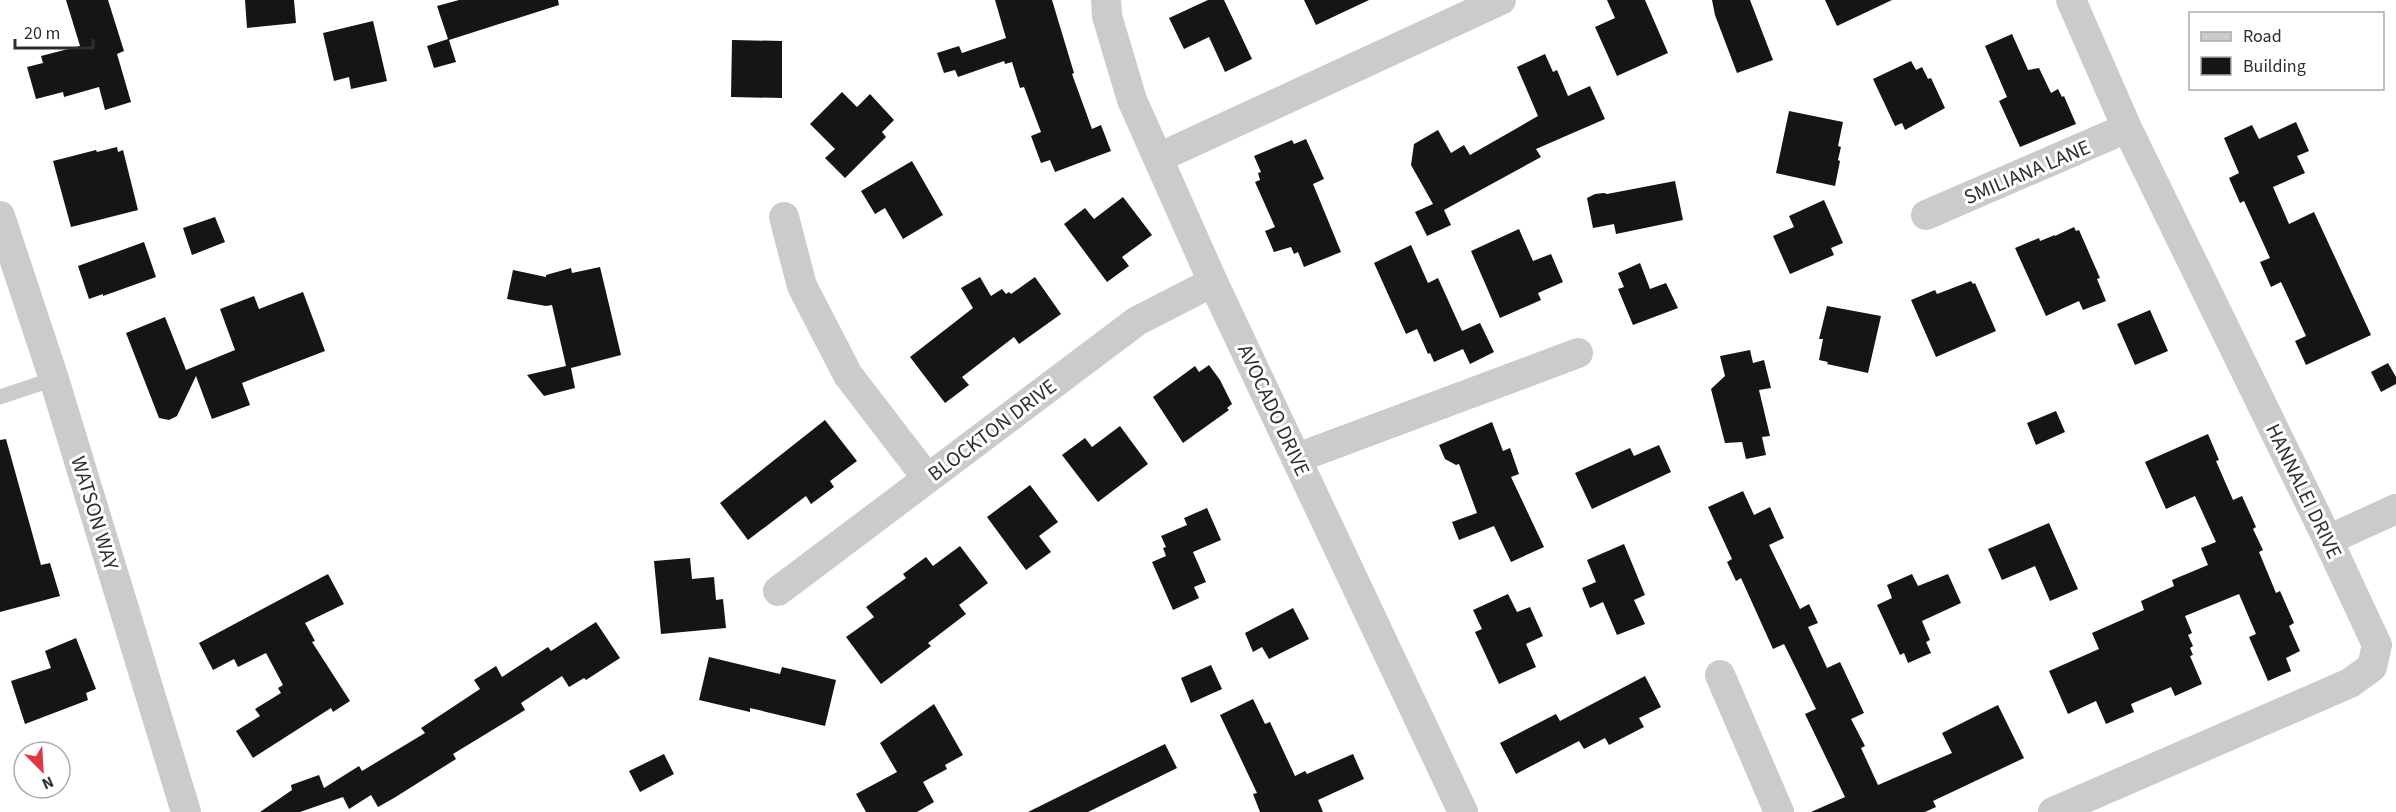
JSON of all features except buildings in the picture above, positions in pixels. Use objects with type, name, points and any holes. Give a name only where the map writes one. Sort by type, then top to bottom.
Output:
[{"type":"street","name":"AVOCADO DRIVE","points":[[1106,0],[1107,16],[1132,100],[1213,282],[1463,812]]},
{"type":"street","points":[[1158,158],[1501,0]]},
{"type":"street","name":"HANNALEI DRIVE","points":[[2053,812],[2350,683],[2372,667],[2377,645],[2127,128],[2071,0]]},
{"type":"street","name":"SMILIANA LANE","points":[[1926,215],[2127,128]]},
{"type":"street","name":"WATSON WAY","points":[[0,216],[54,379],[186,812]]},
{"type":"street","points":[[784,217],[802,286],[848,375],[927,478]]},
{"type":"street","name":"BLOCKTON DRIVE","points":[[778,591],[1137,321],[1213,282]]},
{"type":"street","points":[[1298,458],[1578,353]]},
{"type":"street","points":[[2328,540],[2396,509]]},
{"type":"street","points":[[1720,675],[1779,812]]},
{"type":"lane","points":[[0,397],[54,379]]}]
